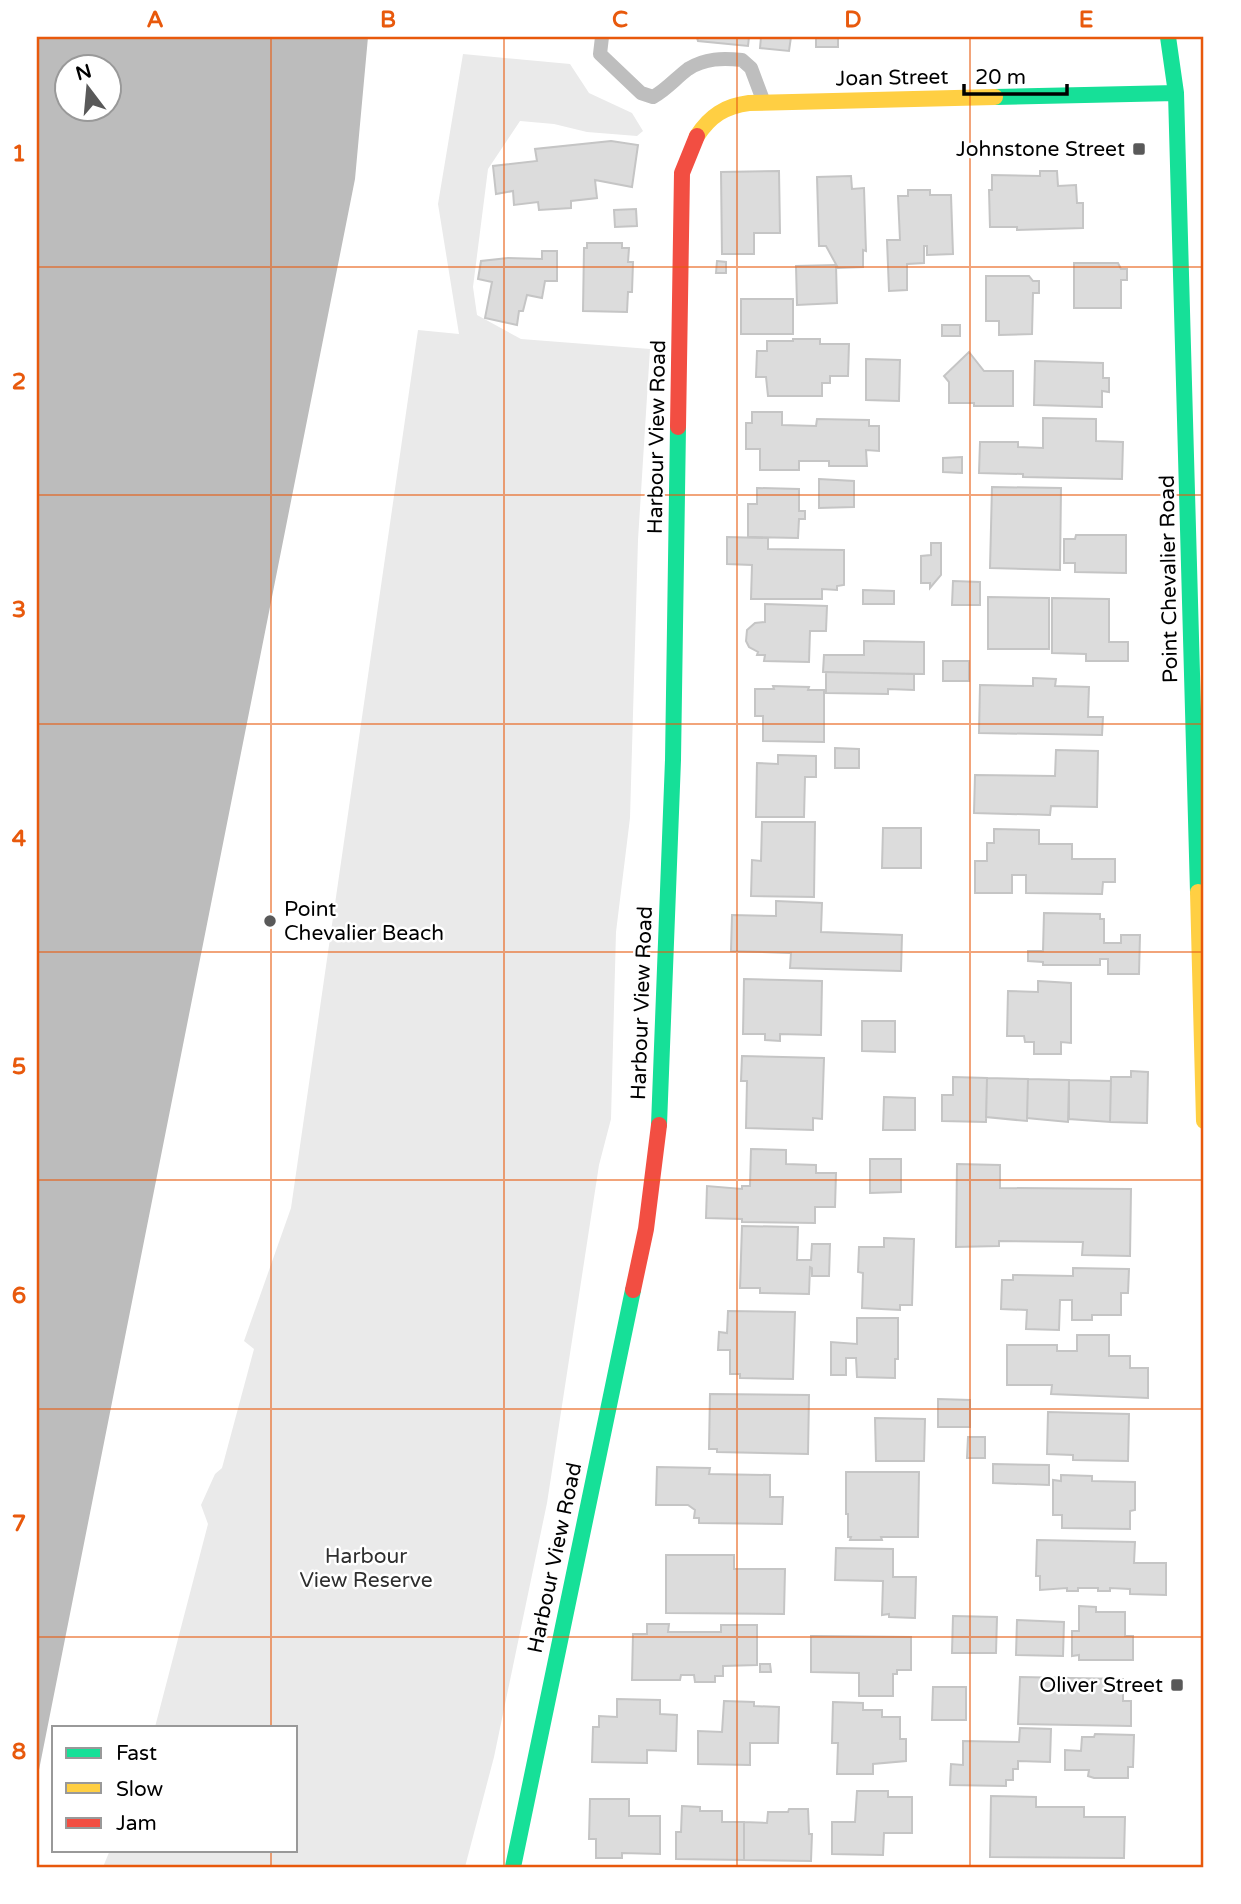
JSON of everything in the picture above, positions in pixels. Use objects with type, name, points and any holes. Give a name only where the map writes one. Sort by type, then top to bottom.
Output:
[{"type":"street","name":"Point Chevalier Road","points":[[1168,37],[1176,93],[1204,1121]]},
{"type":"street","name":"Joan Street","points":[[701,130],[724,109],[763,101],[1176,93]]},
{"type":"street","name":"Harbour View Road","points":[[513,1867],[646,1229],[658,1139],[673,761],[682,173],[685,157],[701,130]]},
{"type":"lane","points":[[602,37],[600,54],[641,93],[653,97],[689,68],[718,58],[743,60],[751,68],[763,101]]},
{"type":"green space","name":"Harbour View Reserve","points":[[463,54],[570,64],[589,93],[632,113],[643,131],[637,136],[587,132],[554,124],[520,121],[488,169],[473,287],[477,315],[521,339],[650,349],[638,540],[630,818],[616,932],[611,1119],[599,1165],[547,1503],[494,1757],[465,1867],[103,1867],[109,1852],[298,1852],[298,1726],[155,1726],[208,1524],[201,1505],[215,1474],[222,1468],[254,1349],[244,1341],[291,1208],[418,330],[459,334],[438,204]]},
{"type":"shaded area","points":[[37,37],[368,37],[355,179],[37,1780]]},
{"type":"building","points":[[687,37],[749,37],[748,46],[698,41],[697,38]]},
{"type":"building","points":[[761,37],[791,37],[789,51],[760,48]]},
{"type":"building","points":[[816,37],[838,37],[838,47],[816,47]]},
{"type":"building","points":[[611,141],[638,145],[632,187],[595,180],[597,198],[571,201],[571,208],[539,210],[538,202],[514,205],[513,191],[496,194],[493,166],[537,161],[535,149]]},
{"type":"building","points":[[779,171],[780,233],[754,233],[754,254],[722,254],[721,172]]},
{"type":"building","points":[[1040,171],[1057,171],[1058,186],[1076,185],[1077,203],[1083,203],[1083,228],[1017,230],[1017,227],[990,227],[989,190],[992,190],[992,175],[1040,176]]},
{"type":"building","points":[[851,176],[852,189],[864,188],[866,251],[863,250],[863,267],[838,268],[826,246],[819,246],[817,177]]},
{"type":"building","points":[[908,190],[930,190],[930,195],[951,195],[953,254],[927,255],[927,246],[924,246],[924,263],[907,264],[907,290],[889,291],[887,240],[900,240],[898,196],[908,196]]},
{"type":"building","points":[[636,209],[637,226],[615,227],[614,210]]},
{"type":"building","points":[[587,243],[622,243],[622,248],[629,248],[628,262],[633,262],[632,292],[628,292],[627,312],[583,311],[584,248],[587,248]]},
{"type":"building","points":[[542,251],[557,251],[557,281],[545,281],[542,298],[527,295],[523,311],[519,311],[517,325],[485,318],[492,282],[478,279],[481,261],[508,258],[542,259]]},
{"type":"building","points":[[717,261],[726,262],[726,273],[716,273]]},
{"type":"building","points":[[1074,263],[1118,263],[1121,269],[1127,269],[1127,280],[1121,280],[1121,308],[1074,308]]},
{"type":"building","points":[[836,265],[837,303],[797,305],[796,266]]},
{"type":"building","points":[[986,276],[1029,276],[1033,281],[1039,281],[1039,293],[1033,293],[1032,334],[999,335],[999,321],[986,321]]},
{"type":"building","points":[[741,299],[793,299],[793,334],[741,334]]},
{"type":"building","points":[[942,325],[960,325],[960,336],[942,336]]},
{"type":"building","points":[[820,339],[820,344],[849,344],[848,376],[830,376],[830,383],[822,383],[822,396],[768,396],[766,377],[756,377],[757,351],[767,351],[767,341]]},
{"type":"building","points":[[969,352],[984,371],[1013,371],[1013,406],[949,403],[949,382],[944,376]]},
{"type":"building","points":[[866,359],[900,360],[899,401],[866,400]]},
{"type":"building","points":[[1035,361],[1103,363],[1103,378],[1109,378],[1109,392],[1102,391],[1102,407],[1034,405]]},
{"type":"building","points":[[752,412],[782,412],[782,425],[816,426],[817,419],[869,420],[869,426],[879,426],[879,451],[866,450],[867,466],[829,466],[829,461],[799,461],[799,470],[760,470],[760,449],[746,449],[746,423],[752,423]]},
{"type":"building","points":[[1043,418],[1096,419],[1096,441],[1123,442],[1122,479],[1023,477],[1023,474],[979,473],[980,442],[1018,442],[1018,447],[1043,448]]},
{"type":"building","points":[[962,457],[962,473],[943,472],[943,458]]},
{"type":"building","points":[[819,479],[854,481],[854,507],[819,508]]},
{"type":"building","points":[[992,487],[1061,488],[1060,570],[990,568]]},
{"type":"building","points":[[757,488],[799,489],[799,511],[805,511],[805,519],[799,519],[798,538],[748,537],[748,504],[757,504]]},
{"type":"building","points":[[1076,535],[1126,535],[1126,573],[1075,572],[1075,563],[1064,563],[1064,539],[1075,539]]},
{"type":"building","points":[[727,537],[768,538],[768,549],[844,550],[844,585],[837,586],[837,590],[822,589],[822,599],[751,599],[752,565],[727,564]]},
{"type":"building","points":[[931,543],[941,543],[941,575],[930,588],[930,583],[921,583],[921,556],[931,555]]},
{"type":"building","points":[[953,581],[980,582],[980,605],[952,605]]},
{"type":"building","points":[[863,590],[894,591],[894,604],[863,604]]},
{"type":"building","points":[[988,597],[1049,598],[1049,649],[988,649]]},
{"type":"building","points":[[1052,598],[1109,599],[1109,642],[1128,642],[1128,661],[1086,661],[1086,654],[1052,653]]},
{"type":"building","points":[[765,604],[827,606],[826,631],[810,631],[809,662],[764,661],[765,655],[757,655],[758,652],[749,647],[746,641],[747,630],[755,623],[765,622]]},
{"type":"building","points":[[864,641],[924,642],[924,674],[823,672],[824,655],[864,655]]},
{"type":"building","points":[[943,661],[969,661],[969,681],[943,681]]},
{"type":"building","points":[[826,672],[914,674],[914,690],[888,689],[888,694],[826,693]]},
{"type":"building","points":[[1033,678],[1056,679],[1055,686],[1089,687],[1088,717],[1103,717],[1102,735],[979,733],[980,685],[1033,686]]},
{"type":"building","points":[[773,686],[824,690],[824,742],[763,741],[763,716],[755,716],[755,689],[774,689]]},
{"type":"building","points":[[835,748],[859,749],[859,768],[835,768]]},
{"type":"building","points":[[1056,750],[1098,751],[1097,807],[1051,806],[1050,815],[974,813],[975,775],[1055,776]]},
{"type":"building","points":[[778,755],[816,756],[816,777],[805,777],[804,817],[756,817],[757,763],[778,764]]},
{"type":"building","points":[[762,822],[815,822],[814,897],[751,896],[752,860],[761,861]]},
{"type":"building","points":[[883,828],[921,828],[921,868],[882,868]]},
{"type":"building","points":[[994,829],[1039,830],[1039,844],[1072,844],[1072,859],[1115,859],[1115,882],[1103,882],[1102,894],[1026,893],[1026,875],[1012,875],[1012,893],[975,893],[975,861],[987,861],[987,843],[994,843]]},
{"type":"building","points":[[776,901],[822,903],[821,932],[902,935],[901,971],[790,968],[791,953],[731,951],[732,915],[776,916]]},
{"type":"building","points":[[1044,913],[1100,914],[1100,919],[1104,919],[1104,943],[1121,943],[1121,935],[1140,935],[1139,974],[1108,974],[1108,959],[1100,959],[1100,965],[1043,965],[1043,962],[1028,961],[1028,951],[1043,951]]},
{"type":"building","points":[[744,979],[822,981],[821,1035],[780,1034],[780,1041],[765,1040],[765,1034],[743,1034]]},
{"type":"building","points":[[1038,981],[1071,983],[1071,1043],[1061,1042],[1061,1054],[1034,1054],[1034,1042],[1025,1042],[1024,1036],[1007,1036],[1008,991],[1038,992]]},
{"type":"building","points":[[862,1021],[895,1021],[895,1052],[862,1051]]},
{"type":"building","points":[[742,1056],[824,1058],[822,1119],[813,1118],[813,1130],[746,1128],[747,1081],[741,1081]]},
{"type":"building","points":[[1131,1071],[1148,1072],[1147,1123],[1110,1122],[1111,1077],[1131,1077]]},
{"type":"building","points":[[953,1077],[987,1078],[986,1122],[942,1121],[942,1095],[953,1095]]},
{"type":"building","points":[[987,1078],[1028,1079],[1027,1121],[986,1117]]},
{"type":"building","points":[[1028,1079],[1069,1080],[1068,1122],[1027,1118]]},
{"type":"building","points":[[1069,1080],[1111,1081],[1110,1122],[1069,1119]]},
{"type":"building","points":[[884,1097],[915,1098],[915,1130],[883,1130]]},
{"type":"building","points":[[751,1149],[786,1150],[786,1164],[816,1165],[816,1173],[836,1173],[835,1207],[815,1207],[815,1223],[742,1222],[742,1219],[706,1218],[707,1186],[742,1189],[742,1186],[750,1186]]},
{"type":"building","points":[[870,1159],[901,1159],[901,1192],[870,1193]]},
{"type":"building","points":[[957,1164],[1000,1165],[1000,1188],[1131,1189],[1130,1256],[1082,1255],[1083,1242],[999,1241],[999,1246],[956,1247]]},
{"type":"building","points":[[742,1226],[798,1227],[797,1260],[811,1260],[812,1244],[830,1244],[829,1276],[812,1276],[810,1267],[809,1294],[760,1293],[760,1288],[740,1288]]},
{"type":"building","points":[[884,1238],[914,1239],[912,1305],[900,1305],[900,1310],[862,1308],[863,1273],[858,1272],[859,1247],[884,1247]]},
{"type":"building","points":[[1073,1268],[1129,1269],[1128,1293],[1121,1293],[1121,1315],[1092,1315],[1092,1320],[1072,1320],[1072,1300],[1060,1300],[1059,1330],[1026,1329],[1027,1310],[1001,1309],[1002,1280],[1013,1280],[1013,1275],[1073,1276]]},
{"type":"building","points":[[728,1311],[795,1312],[793,1379],[740,1378],[740,1374],[730,1374],[730,1350],[718,1350],[719,1332],[727,1333]]},
{"type":"building","points":[[857,1318],[898,1318],[895,1378],[857,1377],[856,1358],[846,1358],[846,1375],[831,1375],[831,1342],[857,1344]]},
{"type":"building","points":[[1077,1335],[1109,1335],[1109,1356],[1130,1356],[1130,1368],[1148,1368],[1148,1398],[1051,1394],[1052,1385],[1007,1385],[1007,1345],[1057,1345],[1057,1351],[1077,1351]]},
{"type":"building","points":[[710,1394],[809,1395],[808,1454],[717,1452],[717,1449],[709,1449]]},
{"type":"building","points":[[938,1399],[970,1400],[970,1427],[938,1427]]},
{"type":"building","points":[[1048,1412],[1129,1414],[1128,1461],[1073,1460],[1073,1455],[1047,1454]]},
{"type":"building","points":[[875,1418],[925,1419],[924,1461],[876,1461]]},
{"type":"building","points":[[968,1437],[985,1437],[985,1458],[967,1458]]},
{"type":"building","points":[[993,1464],[1049,1465],[1049,1485],[993,1483]]},
{"type":"building","points":[[657,1467],[710,1468],[709,1474],[770,1475],[770,1497],[783,1497],[782,1524],[699,1523],[699,1518],[694,1518],[695,1510],[688,1505],[656,1505]]},
{"type":"building","points":[[846,1472],[919,1472],[918,1537],[850,1540],[846,1514]]},
{"type":"building","points":[[1061,1475],[1092,1476],[1092,1481],[1135,1482],[1135,1510],[1130,1511],[1130,1529],[1062,1528],[1062,1515],[1053,1515],[1053,1480],[1061,1481]]},
{"type":"building","points":[[1037,1540],[1135,1542],[1134,1563],[1166,1563],[1166,1595],[1130,1594],[1130,1589],[1110,1588],[1110,1591],[1098,1591],[1098,1588],[1078,1588],[1078,1591],[1067,1591],[1067,1588],[1040,1590],[1040,1576],[1036,1576]]},
{"type":"building","points":[[836,1548],[893,1549],[893,1577],[916,1577],[915,1618],[882,1615],[883,1581],[835,1580]]},
{"type":"building","points":[[666,1555],[734,1555],[734,1569],[785,1569],[784,1614],[666,1613]]},
{"type":"building","points":[[1079,1606],[1096,1607],[1096,1612],[1125,1612],[1125,1636],[1133,1636],[1133,1660],[1079,1660],[1079,1655],[1072,1656],[1072,1631],[1079,1631]]},
{"type":"building","points":[[953,1616],[997,1617],[996,1653],[952,1653]]},
{"type":"building","points":[[1017,1620],[1064,1622],[1063,1656],[1016,1655]]},
{"type":"building","points":[[647,1624],[669,1624],[668,1632],[721,1632],[721,1625],[757,1625],[757,1665],[723,1666],[723,1676],[715,1676],[715,1682],[695,1682],[694,1675],[681,1675],[680,1680],[632,1680],[633,1634],[647,1634]]},
{"type":"building","points":[[811,1636],[911,1637],[911,1670],[897,1670],[897,1674],[893,1674],[893,1696],[859,1696],[859,1673],[811,1672]]},
{"type":"building","points":[[760,1664],[770,1664],[771,1672],[760,1672]]},
{"type":"building","points":[[1020,1677],[1123,1679],[1123,1701],[1131,1701],[1131,1726],[1018,1724]]},
{"type":"building","points":[[933,1687],[966,1687],[966,1720],[932,1720]]},
{"type":"building","points":[[617,1699],[660,1700],[660,1714],[677,1715],[676,1751],[647,1750],[647,1763],[592,1762],[593,1727],[599,1727],[599,1716],[617,1717]]},
{"type":"building","points":[[724,1701],[754,1702],[754,1706],[779,1707],[778,1743],[750,1743],[750,1765],[698,1764],[698,1731],[722,1732]]},
{"type":"building","points":[[833,1702],[863,1703],[863,1710],[882,1710],[882,1717],[900,1717],[900,1739],[906,1739],[906,1761],[873,1764],[873,1774],[837,1774],[838,1743],[832,1743]]},
{"type":"building","points":[[1020,1728],[1051,1729],[1050,1762],[1018,1761],[1018,1769],[1013,1769],[1013,1780],[1006,1780],[1006,1786],[950,1785],[951,1764],[963,1765],[963,1741],[1019,1742]]},
{"type":"building","points":[[1095,1734],[1134,1735],[1133,1767],[1128,1767],[1128,1778],[1094,1778],[1088,1776],[1089,1770],[1065,1770],[1065,1750],[1081,1751],[1082,1737],[1094,1737]]},
{"type":"building","points":[[857,1791],[888,1791],[888,1797],[912,1797],[912,1833],[884,1833],[883,1855],[832,1854],[832,1822],[855,1822]]},
{"type":"building","points":[[991,1796],[1036,1797],[1036,1807],[1084,1807],[1084,1817],[1125,1817],[1124,1858],[990,1857]]},
{"type":"building","points":[[590,1799],[629,1799],[629,1816],[660,1816],[660,1854],[622,1853],[622,1858],[596,1858],[596,1839],[589,1839]]},
{"type":"building","points":[[682,1806],[700,1807],[700,1811],[722,1811],[722,1822],[744,1822],[744,1860],[676,1859],[676,1832],[681,1832]]},
{"type":"building","points":[[789,1809],[808,1809],[809,1834],[812,1834],[811,1861],[744,1860],[744,1822],[767,1823],[768,1812],[788,1812]]},
{"type":"traffic: fast","points":[[1168,37],[1176,93],[1198,892]]},
{"type":"traffic: fast","points":[[995,97],[1176,93]]},
{"type":"traffic: fast","points":[[659,1125],[673,760],[678,427]]},
{"type":"traffic: fast","points":[[513,1867],[633,1290]]},
{"type":"traffic: slow","points":[[697,136],[719,113],[749,103],[995,97]]},
{"type":"traffic: slow","points":[[1198,892],[1204,1121]]},
{"type":"traffic: jam","points":[[678,427],[682,173],[697,136]]},
{"type":"traffic: jam","points":[[633,1290],[646,1229],[659,1125]]},
{"type":"place","name":"Johnstone Street","points":[[1139,149]]},
{"type":"place","name":"Point Chevalier Beach","points":[[270,921]]},
{"type":"place","name":"Oliver Street","points":[[1177,1685]]}]
